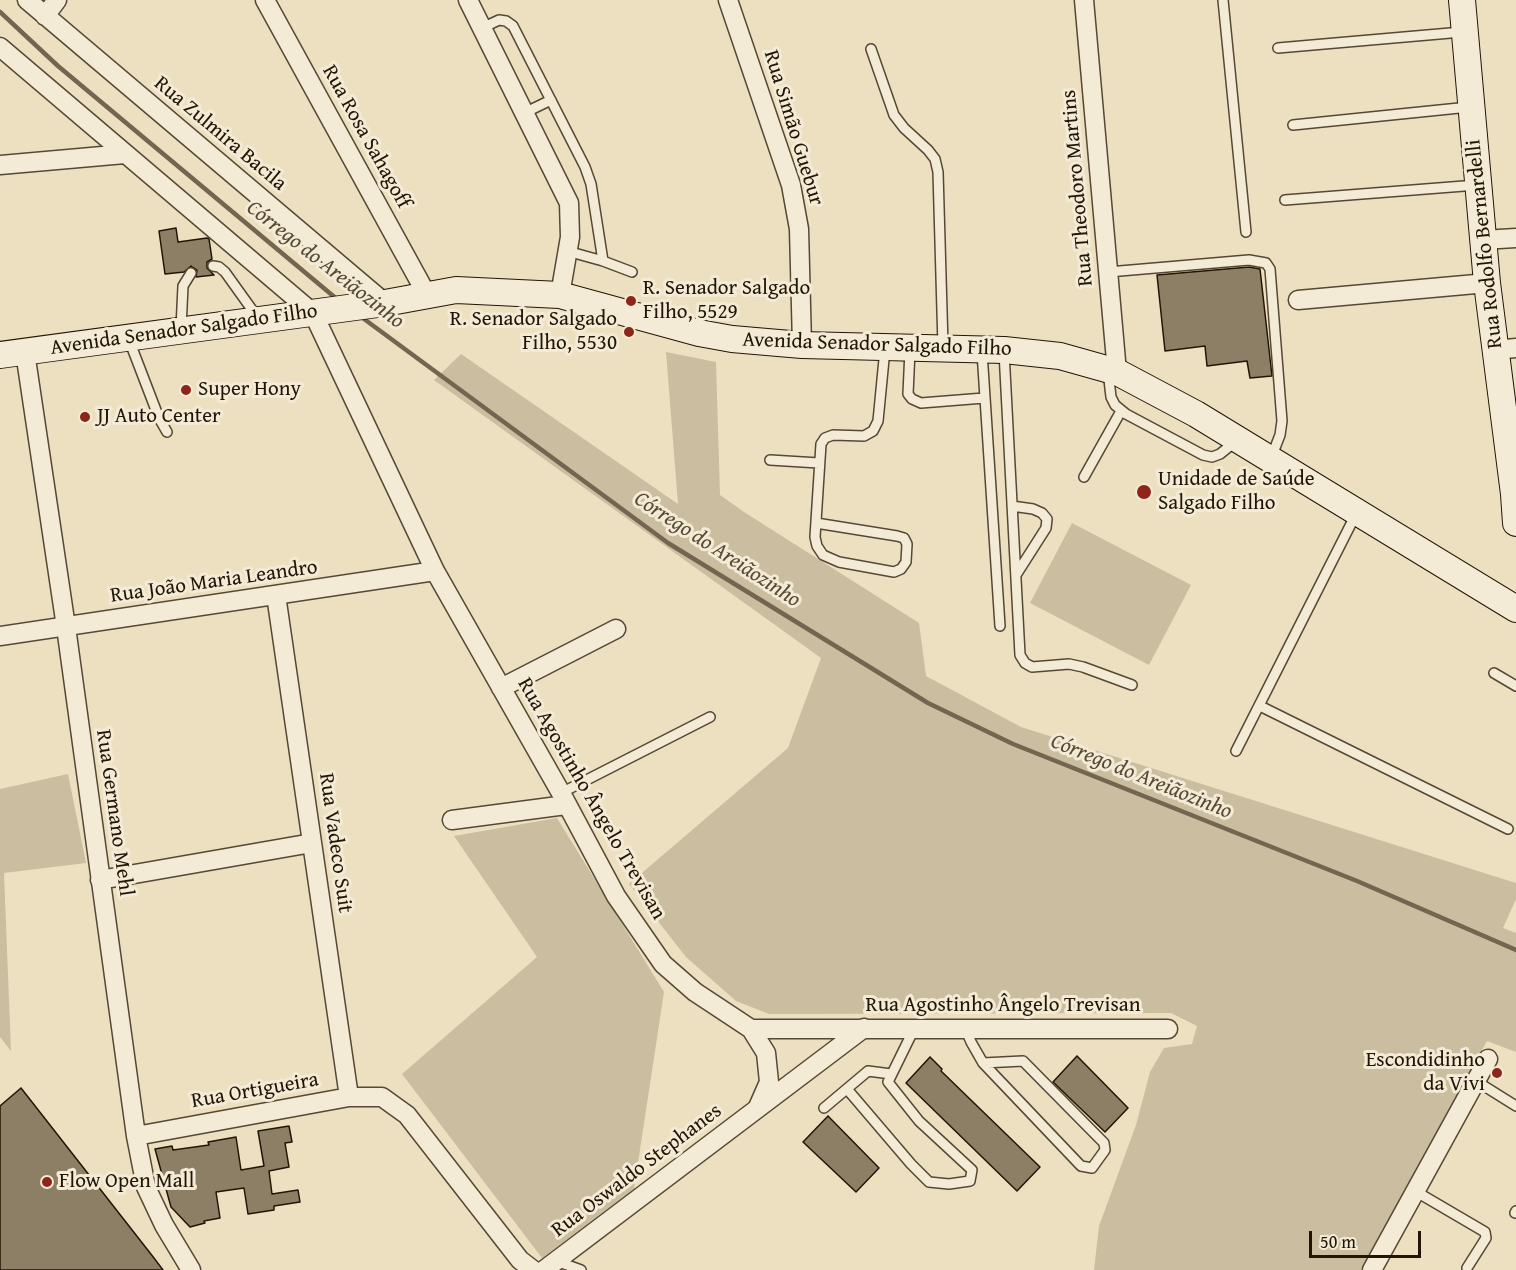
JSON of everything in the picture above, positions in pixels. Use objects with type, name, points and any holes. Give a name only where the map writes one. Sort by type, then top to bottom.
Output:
[{"type":"main road","name":"Rua Rodolfo Bernardelli","points":[[1462,0],[1487,283],[1506,349],[1516,523]]},
{"type":"main road","name":"Avenida Senador Salgado Filho","points":[[0,355],[350,308],[456,290],[560,295],[699,333],[732,339],[802,345],[993,350],[1060,356],[1112,370],[1196,414],[1516,609]]},
{"type":"street","name":"Rua Zulmira Bacila","points":[[27,0],[385,303]]},
{"type":"street","points":[[45,16],[57,0]]},
{"type":"street","name":"Rua Rosa Sahagoff","points":[[265,0],[427,295]]},
{"type":"street","points":[[468,0],[569,203],[570,237],[560,295]]},
{"type":"street","name":"Rua Simão Guebur","points":[[728,0],[791,185],[800,229],[802,345]]},
{"type":"street","name":"Rua Theodoro Martins","points":[[1084,0],[1108,272],[1112,370]]},
{"type":"street","points":[[0,46],[313,313]]},
{"type":"street","points":[[0,165],[125,154]]},
{"type":"street","points":[[1483,240],[1516,238]]},
{"type":"street","points":[[1298,300],[1487,283]]},
{"type":"street","name":"Rua Agostinho Ângelo Trevisan","points":[[313,313],[435,572],[616,896],[663,964],[695,992],[751,1029],[1168,1029]]},
{"type":"street","name":"Rua Germano Mehl","points":[[25,352],[66,627],[136,1136],[146,1187],[164,1225],[191,1270]]},
{"type":"street","name":"Rua João Maria Leandro","points":[[0,636],[435,572]]},
{"type":"street","name":"Rua Vadeco Suit","points":[[276,595],[349,1097]]},
{"type":"street","points":[[501,688],[616,629]]},
{"type":"street","points":[[452,820],[563,799]]},
{"type":"street","points":[[100,880],[312,843]]},
{"type":"street","name":"Rua Oswaldo Stephanes","points":[[550,1266],[864,1028]]},
{"type":"street","name":"Rua Oswaldo Stephanes","points":[[751,1029],[766,1053],[769,1082],[757,1109]]},
{"type":"street","points":[[1372,1270],[1488,1059]]},
{"type":"street","name":"Rua Ortigueira","points":[[136,1136],[349,1097],[382,1097],[407,1114],[520,1260],[533,1270]]},
{"type":"lane","points":[[1222,0],[1246,232]]},
{"type":"lane","points":[[482,28],[499,20],[506,21],[513,26],[585,167],[591,184],[603,261]]},
{"type":"lane","points":[[1278,48],[1464,32]]},
{"type":"lane","points":[[871,49],[894,115],[935,159],[938,172],[943,348]]},
{"type":"lane","points":[[524,113],[551,100]]},
{"type":"lane","points":[[1293,125],[1471,107]]},
{"type":"lane","points":[[1285,200],[1479,184]]},
{"type":"lane","points":[[567,251],[632,272]]},
{"type":"lane","points":[[1108,272],[1249,260],[1266,263],[1270,269],[1282,421],[1282,430],[1271,459]]},
{"type":"lane","points":[[213,267],[219,267],[225,272],[259,320]]},
{"type":"lane","points":[[180,331],[183,286],[191,273]]},
{"type":"lane","points":[[128,338],[159,418],[167,432]]},
{"type":"lane","points":[[897,347],[908,394],[912,399],[921,403],[984,398]]},
{"type":"lane","points":[[816,523],[904,538],[907,544],[906,562],[901,569],[894,572],[839,562],[823,555],[817,546],[815,537],[821,444],[825,438],[833,435],[864,436],[873,431],[878,421],[897,347]]},
{"type":"lane","points":[[993,350],[984,398],[1000,626]]},
{"type":"lane","points":[[993,350],[1012,506],[1020,655],[1024,663],[1032,667],[1069,664],[1132,685]]},
{"type":"lane","points":[[1112,370],[1111,397],[1121,411],[1203,455],[1212,457],[1220,454],[1238,439]]},
{"type":"lane","points":[[1084,477],[1121,411]]},
{"type":"lane","points":[[770,460],[819,464]]},
{"type":"lane","points":[[1012,506],[1033,509],[1042,513],[1047,519],[1046,528],[1016,575]]},
{"type":"lane","points":[[1236,751],[1357,512]]},
{"type":"lane","points":[[1494,673],[1516,686]]},
{"type":"lane","points":[[1260,706],[1508,829]]},
{"type":"lane","points":[[563,799],[710,717]]},
{"type":"lane","points":[[965,1028],[983,1063],[1081,1166],[1092,1168],[1106,1150],[1104,1143],[1023,1061],[983,1063]]},
{"type":"lane","points":[[847,1089],[911,1164],[930,1182],[949,1184],[970,1181],[972,1170],[919,1121],[888,1082],[914,1029]]},
{"type":"lane","points":[[824,1108],[868,1071],[891,1074]]},
{"type":"lane","points":[[1476,1081],[1516,1106]]},
{"type":"lane","points":[[1415,1191],[1485,1232],[1486,1238],[1467,1268]]},
{"type":"lane","points":[[550,1266],[581,1270]]},
{"type":"shaded area","points":[[666,352],[716,362],[720,495],[919,623],[926,676],[1021,727],[1516,883],[1516,899],[1503,928],[1516,933],[1516,1052],[1487,1041],[1361,1270],[1094,1270],[1099,1226],[1136,1125],[1150,1072],[1164,1048],[1192,1044],[1197,1026],[1171,1013],[769,1014],[736,1001],[686,957],[629,884],[788,748],[821,658],[434,380],[461,354],[678,504]]},
{"type":"shaded area","points":[[1072,523],[1191,585],[1149,665],[1030,603]]},
{"type":"shaded area","points":[[68,774],[86,863],[4,873],[11,1051],[0,1037],[0,789]]},
{"type":"shaded area","points":[[557,818],[664,992],[634,1189],[542,1258],[402,1074],[537,957],[454,836]]},
{"type":"building","points":[[176,228],[178,242],[209,239],[212,259],[207,262],[207,268],[214,275],[196,277],[197,270],[191,266],[184,272],[165,274],[159,231]]},
{"type":"building","points":[[1249,267],[1260,269],[1272,376],[1250,378],[1247,361],[1207,366],[1205,346],[1165,351],[1157,275]]},
{"type":"building","points":[[1077,1056],[1128,1108],[1105,1132],[1053,1082]]},
{"type":"building","points":[[930,1057],[942,1069],[941,1071],[1040,1167],[1017,1191],[906,1083]]},
{"type":"building","name":"Flow Open Mall","points":[[21,1088],[163,1270],[0,1270],[0,1106]]},
{"type":"building","points":[[828,1116],[879,1168],[856,1192],[803,1142]]},
{"type":"building","points":[[289,1126],[292,1142],[285,1143],[289,1167],[269,1171],[272,1194],[298,1190],[300,1202],[274,1206],[274,1210],[248,1214],[244,1188],[216,1192],[220,1218],[190,1227],[171,1207],[155,1149],[172,1146],[173,1150],[209,1145],[208,1142],[236,1137],[241,1170],[264,1166],[258,1131]]},
{"type":"waterway","name":"Córrego do Areiãozinho","points":[[0,12],[58,66],[338,300]]},
{"type":"waterway","name":"Córrego do Areiãozinho","points":[[360,316],[668,543],[928,703],[1013,744],[1357,881],[1516,950]]},
{"type":"place","name":"R. Senador Salgado Filho, 5529","points":[[631,301]]},
{"type":"place","name":"R. Senador Salgado Filho, 5530","points":[[629,332]]},
{"type":"place","name":"Super Hony","points":[[186,390]]},
{"type":"place","name":"JJ Auto Center","points":[[85,417]]},
{"type":"place","name":"Unidade de Saúde Salgado Filho","points":[[1144,492]]},
{"type":"place","name":"Escondidinho da Vivi","points":[[1497,1073]]},
{"type":"place","name":"Flow Open Mall","points":[[47,1182]]}]
